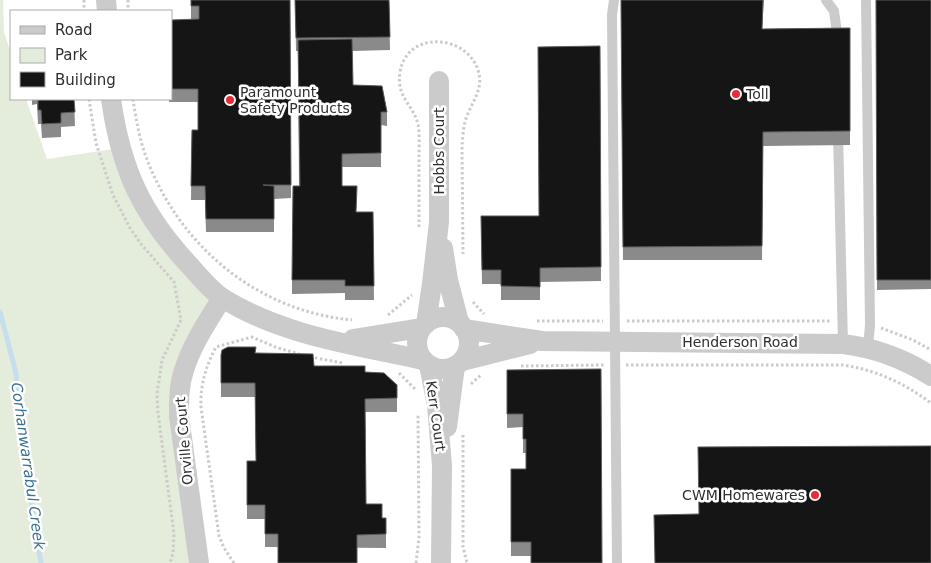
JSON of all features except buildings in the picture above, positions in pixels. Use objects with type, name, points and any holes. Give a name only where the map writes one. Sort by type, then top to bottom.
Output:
[{"type":"street","name":"Hobbs Court","points":[[423,326],[432,284],[438,222],[439,81]]},
{"type":"street","points":[[112,100],[115,128],[124,160],[141,202],[160,231],[181,257],[222,298],[256,315],[297,331],[333,342],[426,362],[443,369],[459,363],[467,352],[468,344],[467,336],[461,326],[443,318],[434,319],[423,326],[382,336],[333,342]]},
{"type":"street","name":"Hobbs Court","points":[[438,222],[448,280],[461,326]]},
{"type":"street","name":"Orville Court","points":[[199,563],[179,416],[179,392],[183,371],[191,352],[222,298]]},
{"type":"street","points":[[423,326],[417,340],[418,351],[426,362]]},
{"type":"street","name":"Henderson Road","points":[[461,326],[542,341],[843,344],[868,347],[900,358],[931,376]]},
{"type":"street","name":"Henderson Road","points":[[459,363],[494,351],[542,341]]},
{"type":"street","name":"Kerr Court","points":[[426,362],[437,405],[442,466],[442,563]]},
{"type":"street","name":"Kerr Court","points":[[442,466],[459,363]]},
{"type":"lane","points":[[614,0],[612,25],[617,563]]},
{"type":"lane","points":[[826,0],[834,11],[837,23],[838,51]]},
{"type":"lane","points":[[866,0],[870,325],[868,347]]},
{"type":"lane","points":[[838,126],[843,344]]},
{"type":"path","points":[[133,100],[143,149],[156,180],[172,210],[188,232],[216,261],[248,284],[289,306],[331,317],[360,320]]},
{"type":"path","points":[[386,316],[419,289]]},
{"type":"path","points":[[234,563],[219,536],[201,407],[202,382],[216,347],[252,337],[302,356],[350,364]]},
{"type":"path","points":[[518,366],[843,366],[862,368],[893,379],[915,391],[931,403]]},
{"type":"path","points":[[399,373],[418,393]]},
{"type":"path","points":[[470,385],[483,373]]},
{"type":"path","points":[[416,563],[419,537],[418,406]]},
{"type":"path","points":[[463,429],[463,547],[467,563]]},
{"type":"green space","points":[[0,0],[3,0],[4,32],[10,51],[10,100],[26,100],[47,159],[120,148],[141,202],[222,298],[183,371],[199,563],[0,563]]},
{"type":"waterway","name":"Corhanwarrabul Creek","points":[[0,312],[16,373],[22,444],[41,563]]},
{"type":"place","name":"Toll","points":[[736,94]]},
{"type":"place","name":"Paramount Safety Products","points":[[230,100]]},
{"type":"place","name":"CWM Homewares","points":[[815,495]]}]
